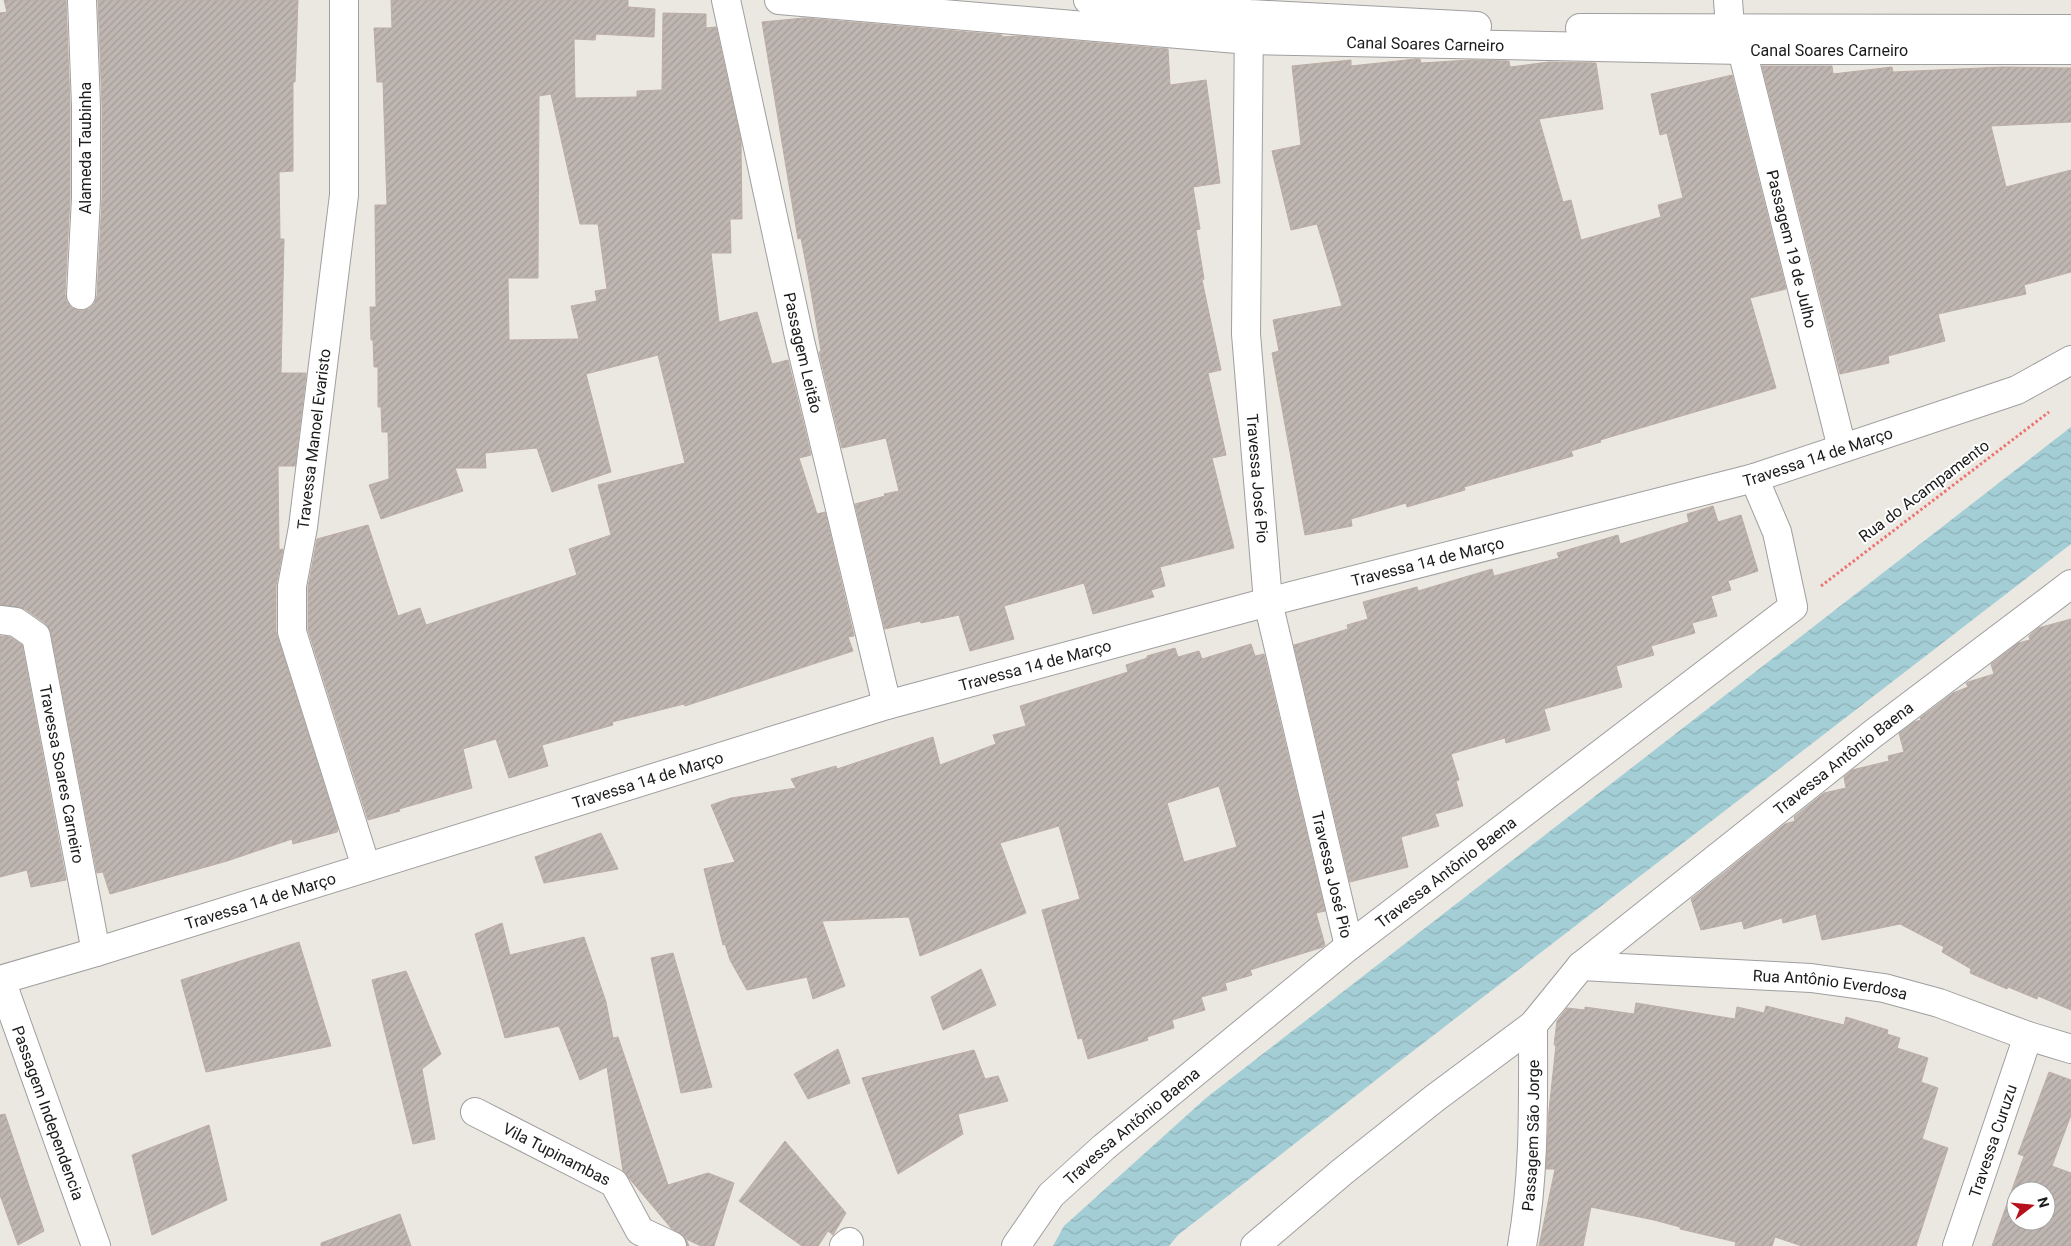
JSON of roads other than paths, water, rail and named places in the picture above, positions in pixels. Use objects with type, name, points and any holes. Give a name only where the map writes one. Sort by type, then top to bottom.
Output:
[{"type":"street","name":"Alameda Taubinha","points":[[81,295],[86,179],[86,106],[82,0]]},
{"type":"street","name":"Travessa Manoel Evaristo","points":[[344,0],[344,195],[304,527],[292,586],[292,632],[366,867]]},
{"type":"street","name":"Passagem Leitão","points":[[726,0],[800,341],[887,705]]},
{"type":"street","name":"Canal Soares Carneiro","points":[[780,0],[1736,39],[2071,50]]},
{"type":"street","name":"Canal Soares Carneiro","points":[[1088,0],[1249,18]]},
{"type":"street","name":"Passagem 19 de Julho","points":[[1728,0],[1736,39],[1842,448]]},
{"type":"street","name":"Travessa José Pio","points":[[1249,18],[1246,334],[1268,602],[1349,946]]},
{"type":"street","name":"Canal Soares Carneiro","points":[[1736,39],[2071,29]]},
{"type":"street","name":"Travessa 14 de Março","points":[[1,980],[887,705],[1268,602],[1754,478],[2017,390],[2071,360]]},
{"type":"street","name":"Travessa Antônio Baena","points":[[1016,1246],[1052,1195],[1104,1147],[1349,946],[1793,607],[1777,532],[1754,478]]},
{"type":"street","name":"Travessa Antônio Baena","points":[[1255,1246],[1350,1165],[1533,1025],[1581,966],[1874,733],[2071,584]]},
{"type":"street","name":"Travessa Soares Carneiro","points":[[0,620],[16,622],[36,636],[96,952]]},
{"type":"street","name":"Rua Antônio Everdosa","points":[[1581,966],[1811,978],[1884,988],[1939,1003],[2028,1036],[2071,1049]]},
{"type":"street","name":"Passagem Independencia","points":[[1,980],[96,1246]]},
{"type":"street","name":"Passagem São Jorge","points":[[1522,1246],[1528,1215],[1533,1135],[1533,1025]]},
{"type":"street","name":"Travessa Curuzu","points":[[1957,1246],[2028,1036]]},
{"type":"street","name":"Vila Tupinambas","points":[[475,1112],[614,1183],[640,1231],[672,1246]]},
{"type":"water","points":[[2071,427],[2071,544],[1404,1058],[1178,1235],[1169,1246],[1053,1246],[1064,1226],[1206,1098]]}]
